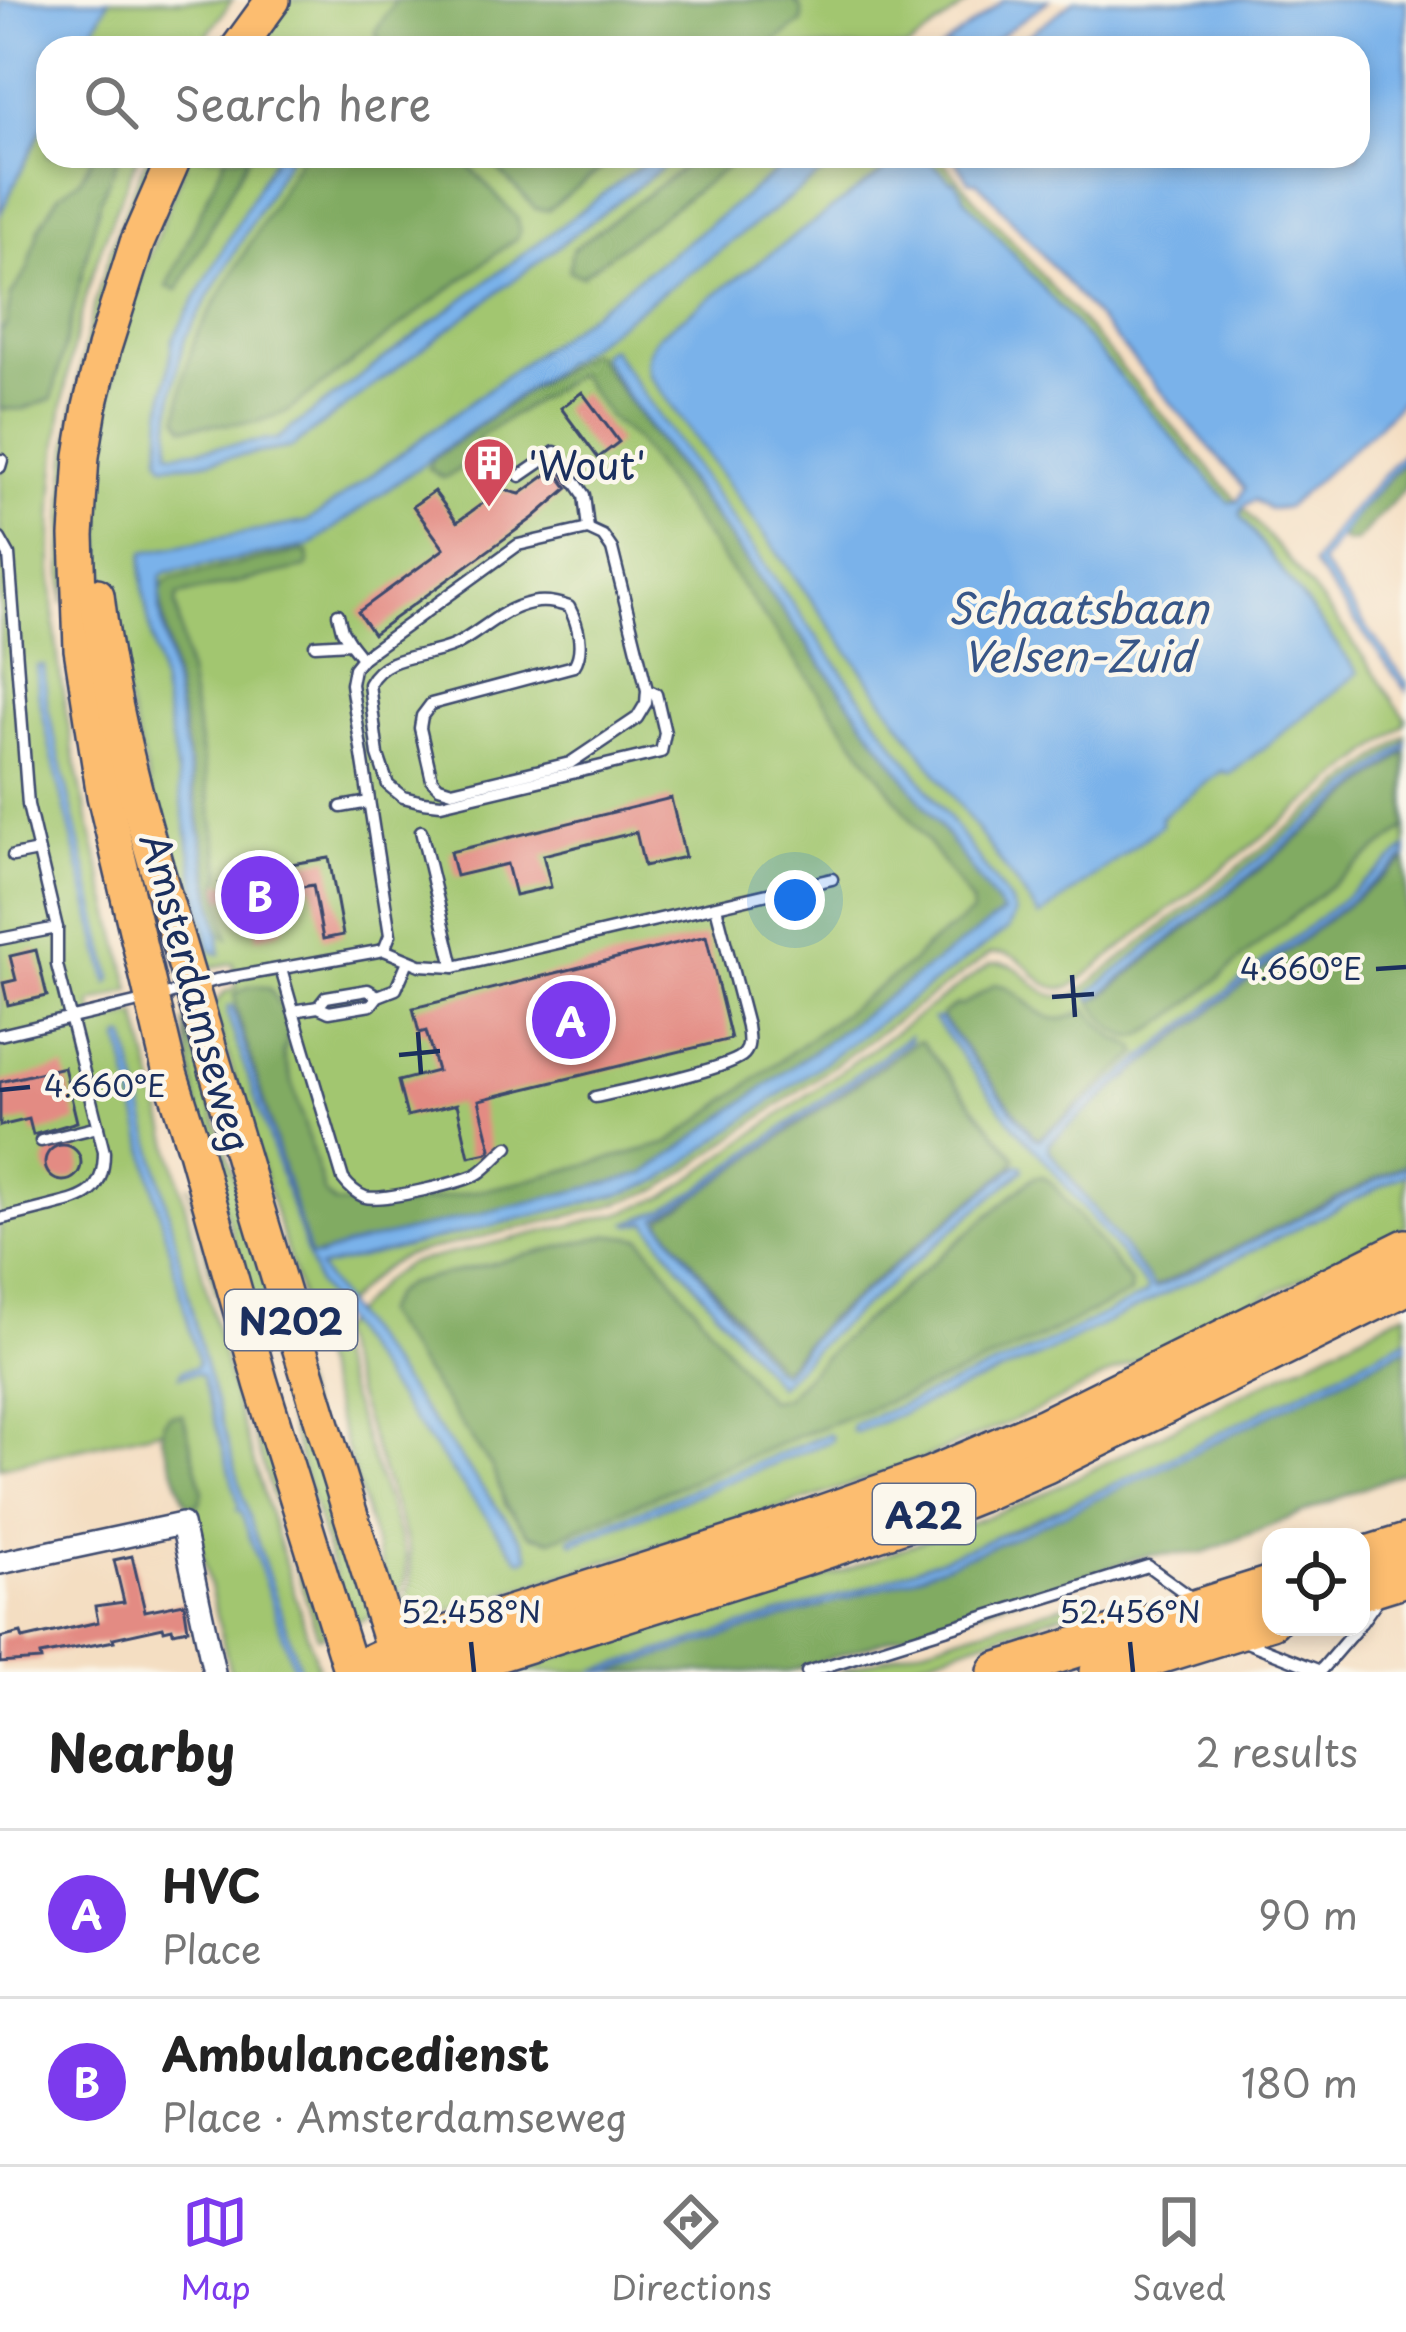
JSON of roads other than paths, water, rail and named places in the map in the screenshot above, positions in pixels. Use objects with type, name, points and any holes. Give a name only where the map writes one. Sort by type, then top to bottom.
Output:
[{"type":"highway","name":"A22","points":[[404,1666],[931,1477],[1045,1428],[1406,1249]]},
{"type":"highway","name":"A22","points":[[352,1672],[404,1666],[462,1667],[904,1522],[1046,1463],[1406,1285]]},
{"type":"highway","points":[[1100,1672],[1214,1621],[1262,1592]]},
{"type":"highway","points":[[998,1672],[1214,1621],[1262,1619]]},
{"type":"main road","points":[[247,36],[273,0]]},
{"type":"main road","name":"Amsterdamseweg","points":[[170,168],[137,243],[96,377],[82,456],[78,614],[96,754],[170,1073],[352,1672]]},
{"type":"main road","name":"Amsterdamseweg","points":[[113,319],[93,488],[94,553],[100,620],[131,774],[274,1268],[404,1666]]},
{"type":"street","points":[[0,1564],[182,1524],[214,1672]]},
{"type":"lane","points":[[520,476],[555,452],[584,494],[588,529]]},
{"type":"lane","points":[[384,950],[390,935],[351,684],[352,672],[362,658],[518,545],[588,529],[603,536],[612,549],[647,690],[637,718],[570,763],[452,790],[432,780],[420,728],[431,704],[574,666],[580,656],[575,620],[568,607],[554,601],[531,603],[502,613],[449,648],[387,664],[374,674],[369,684],[378,754],[388,785],[403,797],[441,804],[661,752],[665,734],[656,694],[647,690]]},
{"type":"lane","points":[[0,539],[9,555],[28,805],[57,928],[57,965],[104,1152],[104,1168],[94,1190],[85,1197],[0,1219]]},
{"type":"lane","points":[[338,614],[342,630],[362,658]]},
{"type":"lane","points":[[0,641],[15,643]]},
{"type":"lane","points":[[315,645],[350,643]]},
{"type":"lane","points":[[341,807],[369,802]]},
{"type":"lane","points":[[421,831],[454,967]]},
{"type":"lane","points":[[13,856],[38,850]]},
{"type":"lane","points":[[0,1036],[236,976],[384,950],[432,968],[454,967],[832,879]]},
{"type":"lane","points":[[595,1097],[717,1066],[745,1053],[747,1026],[716,907]]},
{"type":"lane","points":[[0,939],[57,928]]},
{"type":"lane","points":[[293,1011],[318,1006],[329,1012],[371,1005],[378,996],[396,989],[409,961]]},
{"type":"lane","points":[[281,969],[341,1173],[351,1189],[381,1198],[469,1178],[508,1147]]},
{"type":"lane","points":[[41,1141],[98,1127]]},
{"type":"lane","points":[[807,1672],[1148,1566],[1214,1621],[1320,1672],[1351,1636]]},
{"type":"lane","points":[[1370,1608],[1391,1571]]},
{"type":"water","points":[[0,0],[109,0],[90,36],[36,36],[36,140],[0,214]]},
{"type":"water","points":[[1004,0],[1049,0],[1000,36],[958,36]]},
{"type":"water","name":"Schaatsbaan Velsen-Zuid","points":[[1075,0],[1406,0],[1406,395],[1286,508],[1268,509],[1255,500],[1241,513],[1358,673],[1230,774],[1222,771],[1161,817],[1162,825],[1040,917],[649,374],[647,363],[659,335],[888,168],[938,168],[1229,502],[1238,501],[1245,488],[992,197],[977,182],[969,181],[961,168],[1370,168],[1370,36],[1027,36]]},
{"type":"water","points":[[268,168],[283,168],[185,338],[171,408],[169,451],[174,453],[277,439],[638,168],[662,168],[292,447],[164,465],[160,458],[162,413],[173,339]]},
{"type":"water","points":[[781,168],[829,168],[309,546],[161,576],[160,610],[219,936],[220,954],[213,952],[195,878],[147,610],[144,552],[305,522]]},
{"type":"water","points":[[611,348],[1015,914],[1008,929],[662,1180],[319,1268],[522,1540],[529,1556],[524,1560],[415,1422],[317,1283],[228,1006],[232,1006],[310,1256],[318,1257],[346,1246],[645,1174],[1003,913],[624,392],[601,356]]},
{"type":"water","points":[[1406,450],[1406,458],[1358,511],[1321,563],[1406,682],[1406,691],[1313,564],[1338,525]]},
{"type":"water","points":[[37,666],[44,666],[47,704],[112,979],[108,983],[53,761]]},
{"type":"water","points":[[1406,743],[1406,749],[1091,1000],[1091,991]]},
{"type":"water","points":[[1406,849],[1406,857],[1176,1036],[1048,1143],[1049,1151],[1155,1289],[1406,1166],[1406,1174],[1040,1356],[852,1431],[853,1425],[1026,1353],[1148,1289],[1015,1127],[934,1019],[940,1018],[1039,1140]]},
{"type":"water","points":[[909,1036],[910,1041],[701,1192],[657,1218],[773,1368],[783,1373],[821,1328],[1017,1165],[1022,1166],[1023,1170],[827,1337],[778,1386],[647,1222],[628,1223],[697,1190]]},
{"type":"water","points":[[122,1037],[126,1037],[204,1361],[301,1672],[295,1672],[237,1510],[202,1376],[180,1376],[198,1362]]},
{"type":"water","points":[[1406,1339],[1406,1347],[1010,1539],[912,1578],[608,1672],[593,1672],[870,1586],[1010,1532],[1154,1466]]},
{"type":"water","points":[[828,1434],[831,1441],[574,1543],[570,1540],[571,1538]]},
{"type":"place","name":"'Wout'","points":[[489,509]]},
{"type":"place","name":"Ambulancedienst","points":[[260,895]]},
{"type":"place","name":"HVC","points":[[571,1020]]}]
